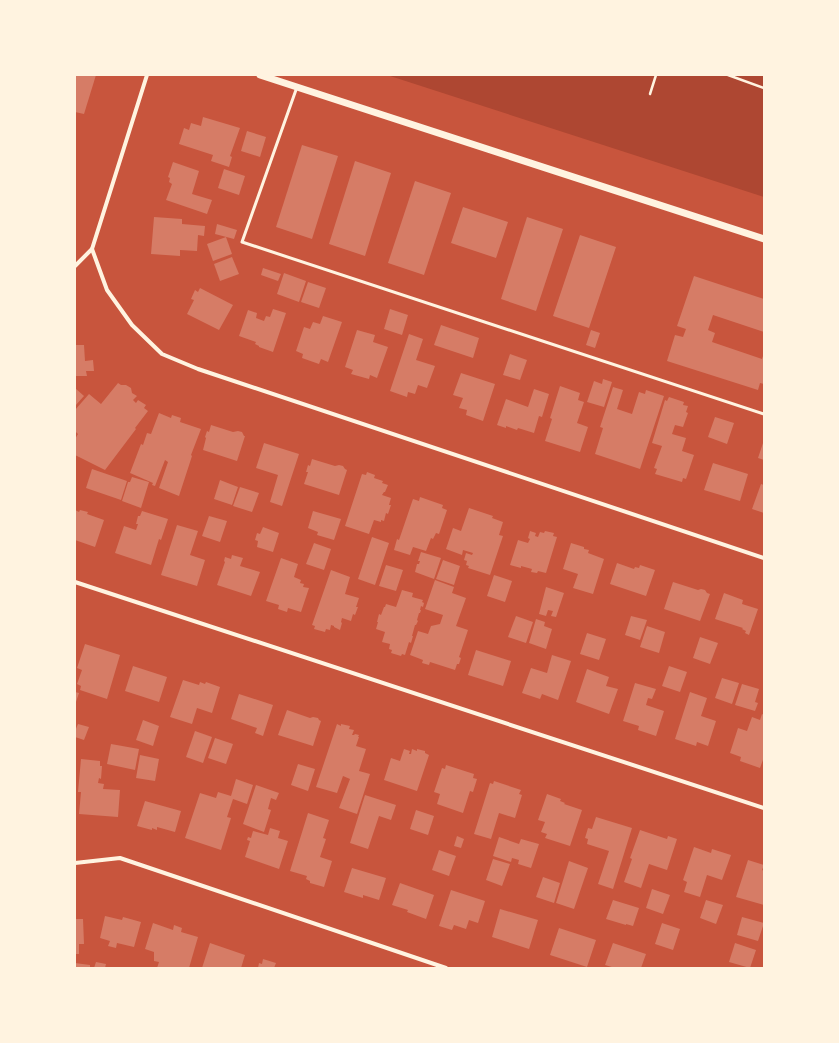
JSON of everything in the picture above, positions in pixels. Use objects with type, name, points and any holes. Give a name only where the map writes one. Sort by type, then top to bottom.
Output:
[{"type":"street","points":[[75,266],[92,250],[147,75]]},
{"type":"street","points":[[260,75],[764,240]]},
{"type":"street","points":[[92,250],[108,290],[132,325],[162,354],[198,369],[764,558]]},
{"type":"street","points":[[75,582],[764,808]]},
{"type":"street","points":[[75,863],[120,858],[446,968]]},
{"type":"lane","points":[[297,87],[242,242],[764,414]]},
{"type":"path","points":[[650,94],[656,75]]},
{"type":"path","points":[[728,75],[764,88]]},
{"type":"shaded area","points":[[387,75],[764,75],[764,197]]},
{"type":"building","points":[[75,75],[96,75],[84,114],[75,112]]},
{"type":"building","points":[[203,117],[240,128],[230,156],[232,157],[229,167],[211,161],[213,155],[179,144],[184,128],[189,130],[191,123],[201,126]]},
{"type":"building","points":[[247,131],[266,137],[260,157],[241,151]]},
{"type":"building","points":[[302,145],[338,156],[312,239],[276,227]]},
{"type":"building","points":[[355,161],[391,173],[365,256],[329,244]]},
{"type":"building","points":[[173,162],[199,171],[192,194],[212,200],[207,214],[166,200],[172,184],[169,182],[170,178],[168,177]]},
{"type":"building","points":[[224,169],[245,176],[239,195],[218,188]]},
{"type":"building","points":[[415,181],[451,193],[424,275],[388,263]]},
{"type":"building","points":[[463,207],[508,222],[496,258],[451,243]]},
{"type":"building","points":[[154,217],[182,219],[182,224],[205,226],[204,236],[198,235],[197,251],[180,250],[180,256],[151,254]]},
{"type":"building","points":[[527,217],[563,229],[536,311],[501,299]]},
{"type":"building","points":[[217,224],[237,230],[234,239],[215,234]]},
{"type":"building","points":[[580,235],[616,247],[589,328],[553,316]]},
{"type":"building","points":[[226,237],[232,254],[213,261],[207,244]]},
{"type":"building","points":[[232,257],[239,274],[220,281],[214,264]]},
{"type":"building","points":[[263,268],[281,274],[278,281],[261,275]]},
{"type":"building","points":[[284,273],[306,281],[299,302],[277,294]]},
{"type":"building","points":[[694,276],[764,299],[764,332],[713,315],[708,330],[715,333],[712,342],[762,359],[764,353],[764,384],[760,383],[758,390],[667,361],[675,335],[683,337],[686,329],[677,326]]},
{"type":"building","points":[[308,282],[326,288],[319,308],[301,302]]},
{"type":"building","points":[[200,288],[233,305],[219,330],[187,314],[194,300],[191,299],[195,290],[198,292]]},
{"type":"building","points":[[273,309],[286,313],[273,352],[259,347],[255,344],[256,342],[239,336],[248,310],[257,313],[256,318],[264,321],[266,316],[270,317]]},
{"type":"building","points":[[390,309],[408,315],[402,335],[384,329]]},
{"type":"building","points":[[323,316],[342,322],[328,362],[321,359],[319,364],[302,358],[303,354],[296,351],[304,327],[310,329],[313,322],[320,324]]},
{"type":"building","points":[[441,325],[479,338],[473,358],[434,345]]},
{"type":"building","points":[[357,330],[375,335],[373,342],[388,347],[377,378],[370,375],[369,379],[351,374],[353,370],[345,367]]},
{"type":"building","points":[[591,330],[600,333],[595,348],[586,345]]},
{"type":"building","points":[[409,334],[423,339],[416,360],[435,366],[427,388],[418,385],[415,394],[408,392],[407,397],[390,391]]},
{"type":"building","points":[[75,345],[84,345],[85,361],[93,360],[94,371],[86,371],[87,376],[75,376]]},
{"type":"building","points":[[510,354],[527,360],[520,380],[503,375]]},
{"type":"building","points":[[461,373],[495,384],[483,421],[466,415],[467,410],[459,408],[463,398],[453,395]]},
{"type":"building","points":[[603,379],[612,382],[604,407],[587,402],[594,381],[602,384]]},
{"type":"building","points":[[118,383],[131,388],[132,393],[137,396],[133,400],[136,403],[138,400],[146,405],[144,408],[148,411],[105,470],[75,455],[75,439],[78,434],[75,431],[75,410],[89,394],[101,404]]},
{"type":"building","points":[[560,386],[580,393],[578,400],[584,402],[577,423],[588,427],[580,452],[545,441],[552,419],[550,418]]},
{"type":"building","points":[[613,387],[623,390],[617,409],[632,414],[639,392],[645,394],[646,390],[664,396],[640,469],[595,454],[603,428],[600,427]]},
{"type":"building","points":[[75,388],[84,396],[75,406]]},
{"type":"building","points":[[534,389],[549,394],[542,417],[539,416],[534,433],[518,428],[517,430],[506,426],[506,428],[497,425],[506,399],[528,407]]},
{"type":"building","points":[[669,397],[684,402],[683,405],[688,406],[686,412],[688,413],[683,427],[675,425],[672,434],[686,438],[682,451],[694,455],[686,479],[683,478],[682,482],[655,474],[657,469],[654,468],[662,446],[652,443],[665,400],[667,401]]},
{"type":"building","points":[[159,413],[171,418],[172,415],[181,418],[180,422],[201,429],[191,455],[192,456],[179,496],[159,488],[168,462],[165,460],[155,486],[152,485],[153,483],[130,473],[141,444],[143,445],[147,433],[151,434]]},
{"type":"building","points":[[715,417],[734,423],[727,444],[708,437]]},
{"type":"building","points":[[211,425],[233,432],[242,432],[245,436],[237,461],[203,450],[205,437],[207,431],[209,432]]},
{"type":"building","points":[[764,440],[764,460],[758,458]]},
{"type":"building","points":[[264,443],[299,454],[282,506],[270,502],[278,475],[256,468]]},
{"type":"building","points":[[312,459],[335,466],[343,466],[347,470],[339,495],[304,484],[308,472],[306,472],[308,465],[310,466]]},
{"type":"building","points":[[713,463],[748,474],[740,501],[704,490]]},
{"type":"building","points":[[92,469],[127,481],[121,500],[86,488]]},
{"type":"building","points":[[367,472],[375,475],[374,478],[383,481],[382,483],[388,485],[382,495],[391,498],[389,505],[391,505],[388,514],[386,513],[384,521],[381,520],[381,522],[374,520],[369,534],[345,526],[362,474],[366,475]]},
{"type":"building","points":[[132,477],[149,482],[141,508],[122,501],[128,482],[130,482]]},
{"type":"building","points":[[220,480],[238,487],[232,505],[214,499]]},
{"type":"building","points":[[761,484],[764,485],[764,513],[752,509]]},
{"type":"building","points":[[240,487],[259,493],[252,512],[233,506]]},
{"type":"building","points":[[420,497],[443,505],[442,508],[447,510],[439,534],[436,533],[433,539],[431,538],[426,551],[413,547],[410,555],[394,550],[413,499],[419,501]]},
{"type":"building","points":[[469,508],[493,516],[492,518],[503,522],[499,535],[503,536],[490,575],[468,568],[469,566],[466,565],[467,561],[464,560],[466,553],[472,555],[473,553],[463,550],[462,555],[446,549],[453,528],[461,531]]},
{"type":"building","points":[[75,510],[79,512],[80,510],[88,512],[87,514],[104,520],[95,547],[75,540]]},
{"type":"building","points":[[142,511],[168,519],[161,540],[159,539],[151,565],[115,553],[124,526],[136,530],[138,516],[140,516]]},
{"type":"building","points":[[313,511],[341,519],[334,540],[317,535],[318,532],[308,528]]},
{"type":"building","points":[[209,516],[227,521],[220,542],[202,536]]},
{"type":"building","points":[[177,525],[198,531],[190,555],[205,560],[197,586],[161,575]]},
{"type":"building","points":[[263,527],[279,533],[273,552],[257,547],[258,541],[255,540],[257,533],[260,534]]},
{"type":"building","points":[[530,531],[536,533],[535,536],[538,537],[540,532],[544,533],[545,531],[554,533],[553,536],[557,537],[546,573],[538,571],[537,573],[531,572],[532,569],[510,565],[518,540],[528,543],[530,539],[528,538]]},
{"type":"building","points":[[372,537],[389,543],[375,585],[358,579]]},
{"type":"building","points":[[314,543],[331,549],[324,570],[306,564]]},
{"type":"building","points":[[571,543],[584,547],[584,549],[589,550],[588,553],[604,559],[593,594],[573,588],[578,574],[563,569]]},
{"type":"building","points":[[421,552],[441,558],[434,579],[415,572],[417,564],[419,564],[420,561],[418,561]]},
{"type":"building","points":[[232,555],[243,558],[240,566],[260,572],[251,596],[217,585],[225,562],[225,557],[231,559]]},
{"type":"building","points":[[281,558],[298,564],[294,577],[301,580],[300,583],[304,584],[303,587],[309,588],[301,612],[288,608],[287,612],[278,609],[279,605],[266,601]]},
{"type":"building","points":[[443,560],[460,566],[454,585],[436,579]]},
{"type":"building","points":[[617,563],[634,569],[635,567],[639,568],[640,565],[655,570],[646,596],[610,584]]},
{"type":"building","points":[[386,565],[403,570],[396,591],[379,586]]},
{"type":"building","points":[[331,570],[350,577],[345,594],[359,598],[356,607],[358,607],[355,615],[353,614],[351,621],[342,618],[340,630],[331,625],[330,630],[326,629],[325,632],[314,629],[315,626],[312,625]]},
{"type":"building","points":[[494,575],[512,581],[505,602],[487,596]]},
{"type":"building","points":[[435,580],[454,587],[452,593],[466,598],[456,626],[468,630],[459,657],[461,658],[455,670],[430,662],[429,665],[422,663],[423,660],[410,655],[418,631],[428,634],[431,626],[440,624],[443,615],[425,609]]},
{"type":"building","points":[[673,582],[698,590],[705,590],[710,594],[700,621],[664,609]]},
{"type":"building","points":[[546,587],[564,593],[556,617],[551,616],[553,611],[548,610],[546,616],[539,614]]},
{"type":"building","points":[[402,590],[413,593],[412,597],[423,600],[422,602],[424,603],[423,607],[421,606],[411,643],[409,642],[405,655],[402,654],[401,656],[391,653],[392,650],[389,649],[390,644],[382,642],[385,632],[376,629],[379,614],[381,615],[386,604],[396,607]]},
{"type":"building","points":[[724,593],[743,600],[742,604],[758,609],[749,635],[745,633],[746,631],[742,629],[743,628],[715,619]]},
{"type":"building","points":[[516,616],[533,622],[526,643],[508,637]]},
{"type":"building","points":[[631,616],[647,620],[640,640],[625,635]]},
{"type":"building","points":[[536,619],[545,622],[544,626],[552,629],[546,649],[529,643]]},
{"type":"building","points":[[647,626],[665,632],[659,653],[640,647]]},
{"type":"building","points":[[587,633],[606,639],[599,660],[580,654]]},
{"type":"building","points":[[700,637],[718,643],[710,664],[693,658]]},
{"type":"building","points":[[85,644],[120,655],[107,699],[80,690],[81,686],[77,684],[82,670],[77,668]]},
{"type":"building","points":[[476,650],[511,661],[503,686],[468,675]]},
{"type":"building","points":[[552,655],[571,661],[558,700],[542,694],[540,699],[522,693],[531,668],[547,673]]},
{"type":"building","points":[[133,666],[167,677],[159,702],[125,691]]},
{"type":"building","points":[[669,666],[687,672],[680,692],[662,686]]},
{"type":"building","points":[[587,669],[609,677],[606,686],[618,689],[609,714],[576,702]]},
{"type":"building","points":[[722,678],[739,683],[732,704],[715,698]]},
{"type":"building","points":[[183,680],[199,685],[200,682],[205,684],[206,682],[220,687],[212,713],[197,708],[192,724],[170,717]]},
{"type":"building","points":[[635,683],[656,689],[652,699],[648,698],[646,705],[664,711],[656,736],[638,730],[639,726],[623,721]]},
{"type":"building","points":[[742,684],[759,689],[755,702],[758,703],[755,711],[735,705]]},
{"type":"building","points":[[75,692],[79,693],[75,705]]},
{"type":"building","points":[[690,692],[707,698],[701,716],[716,721],[708,746],[697,742],[696,746],[675,739]]},
{"type":"building","points":[[239,694],[273,705],[263,736],[255,733],[257,728],[231,719]]},
{"type":"building","points":[[287,710],[310,718],[318,718],[321,721],[313,746],[278,735]]},
{"type":"building","points":[[762,714],[764,715],[764,757],[760,768],[740,761],[741,757],[730,753],[738,728],[747,731],[752,717],[760,720]]},
{"type":"building","points":[[143,720],[159,726],[153,746],[136,740]]},
{"type":"building","points":[[78,724],[89,727],[84,740],[75,737],[75,731]]},
{"type":"building","points":[[337,724],[341,726],[341,724],[350,726],[349,729],[354,730],[352,735],[359,735],[356,746],[366,749],[359,771],[370,774],[357,814],[339,808],[350,779],[343,776],[337,793],[316,787]]},
{"type":"building","points":[[195,731],[212,737],[203,763],[186,757]]},
{"type":"building","points":[[215,738],[233,744],[226,764],[208,758]]},
{"type":"building","points":[[111,744],[139,749],[135,770],[107,764]]},
{"type":"building","points":[[404,749],[410,751],[409,754],[411,754],[412,749],[417,751],[417,749],[425,751],[425,753],[429,755],[417,791],[384,780],[391,758],[400,761]]},
{"type":"building","points":[[140,755],[159,759],[155,781],[136,778]]},
{"type":"building","points":[[81,759],[100,761],[100,766],[102,766],[101,779],[99,778],[98,783],[104,784],[103,789],[120,790],[118,817],[79,814],[81,792],[78,792]]},
{"type":"building","points":[[298,764],[315,769],[308,791],[291,785]]},
{"type":"building","points":[[446,765],[474,774],[473,778],[477,779],[473,792],[470,791],[463,813],[437,804],[440,794],[434,792],[442,768],[445,769]]},
{"type":"building","points":[[236,779],[253,785],[247,804],[233,799],[227,817],[231,818],[221,850],[185,838],[200,793],[216,798],[218,792],[231,796]]},
{"type":"building","points":[[494,781],[521,790],[519,794],[522,795],[515,818],[499,813],[491,839],[474,834],[490,783],[493,784]]},
{"type":"building","points":[[256,785],[279,793],[276,800],[271,798],[268,809],[271,810],[264,832],[243,824]]},
{"type":"building","points":[[547,794],[561,799],[560,801],[565,803],[564,804],[582,810],[570,846],[545,838],[547,834],[541,832],[545,822],[538,820]]},
{"type":"building","points":[[365,795],[396,805],[391,820],[379,816],[368,849],[350,843]]},
{"type":"building","points":[[145,801],[181,811],[175,832],[157,827],[157,830],[152,828],[152,830],[137,826]]},
{"type":"building","points":[[416,810],[434,816],[428,835],[410,829]]},
{"type":"building","points":[[308,813],[329,820],[323,838],[326,839],[320,857],[332,861],[324,887],[310,883],[310,881],[306,879],[307,876],[290,871]]},
{"type":"building","points":[[596,817],[632,828],[613,889],[598,884],[609,851],[587,844],[588,839],[585,838],[588,828],[592,829]]},
{"type":"building","points":[[270,828],[280,831],[278,838],[288,841],[279,869],[245,857],[250,841],[247,840],[248,837],[251,838],[253,831],[268,835]]},
{"type":"building","points":[[640,830],[667,839],[668,836],[677,839],[667,870],[649,864],[641,888],[624,882],[632,859],[630,858]]},
{"type":"building","points":[[457,836],[464,839],[461,848],[454,846]]},
{"type":"building","points":[[499,837],[519,844],[521,839],[539,844],[531,868],[518,864],[519,860],[512,858],[511,862],[493,856]]},
{"type":"building","points":[[694,847],[711,853],[712,849],[731,855],[722,880],[707,875],[700,897],[684,892],[687,882],[683,880]]},
{"type":"building","points":[[439,850],[456,856],[449,876],[432,870]]},
{"type":"building","points":[[493,859],[510,864],[502,886],[486,880]]},
{"type":"building","points":[[748,860],[764,865],[762,870],[764,871],[764,905],[736,897]]},
{"type":"building","points":[[569,861],[588,868],[574,909],[556,903]]},
{"type":"building","points":[[352,868],[386,878],[379,900],[363,895],[363,898],[344,892]]},
{"type":"building","points":[[543,877],[560,883],[554,903],[536,897]]},
{"type":"building","points":[[400,883],[434,895],[426,919],[407,912],[408,910],[392,905]]},
{"type":"building","points":[[652,889],[670,895],[663,914],[646,908]]},
{"type":"building","points":[[451,890],[485,901],[478,923],[469,920],[466,929],[454,925],[452,930],[439,926]]},
{"type":"building","points":[[613,900],[639,908],[633,926],[606,919]]},
{"type":"building","points":[[706,900],[723,905],[716,924],[700,918]]},
{"type":"building","points":[[500,909],[538,920],[529,949],[492,937]]},
{"type":"building","points":[[105,916],[122,920],[123,917],[141,922],[134,947],[117,943],[116,948],[108,946],[110,941],[100,938]]},
{"type":"building","points":[[742,917],[764,923],[758,941],[737,935]]},
{"type":"building","points":[[75,919],[83,919],[84,944],[79,944],[79,954],[75,954]]},
{"type":"building","points":[[153,923],[173,930],[174,925],[182,928],[181,932],[198,937],[189,968],[157,968],[159,962],[154,961],[154,952],[145,949]]},
{"type":"building","points":[[662,923],[680,929],[673,950],[655,944]]},
{"type":"building","points":[[559,928],[596,940],[587,967],[550,955]]},
{"type":"building","points":[[210,943],[245,955],[241,968],[202,968]]},
{"type":"building","points":[[613,943],[646,954],[641,968],[615,968],[605,965]]},
{"type":"building","points":[[735,943],[756,950],[750,968],[729,962]]},
{"type":"building","points":[[263,959],[276,963],[274,968],[258,968],[259,963],[262,964]]},
{"type":"building","points":[[96,962],[106,964],[105,968],[94,968]]},
{"type":"building","points":[[75,963],[90,965],[90,968],[75,968]]}]
